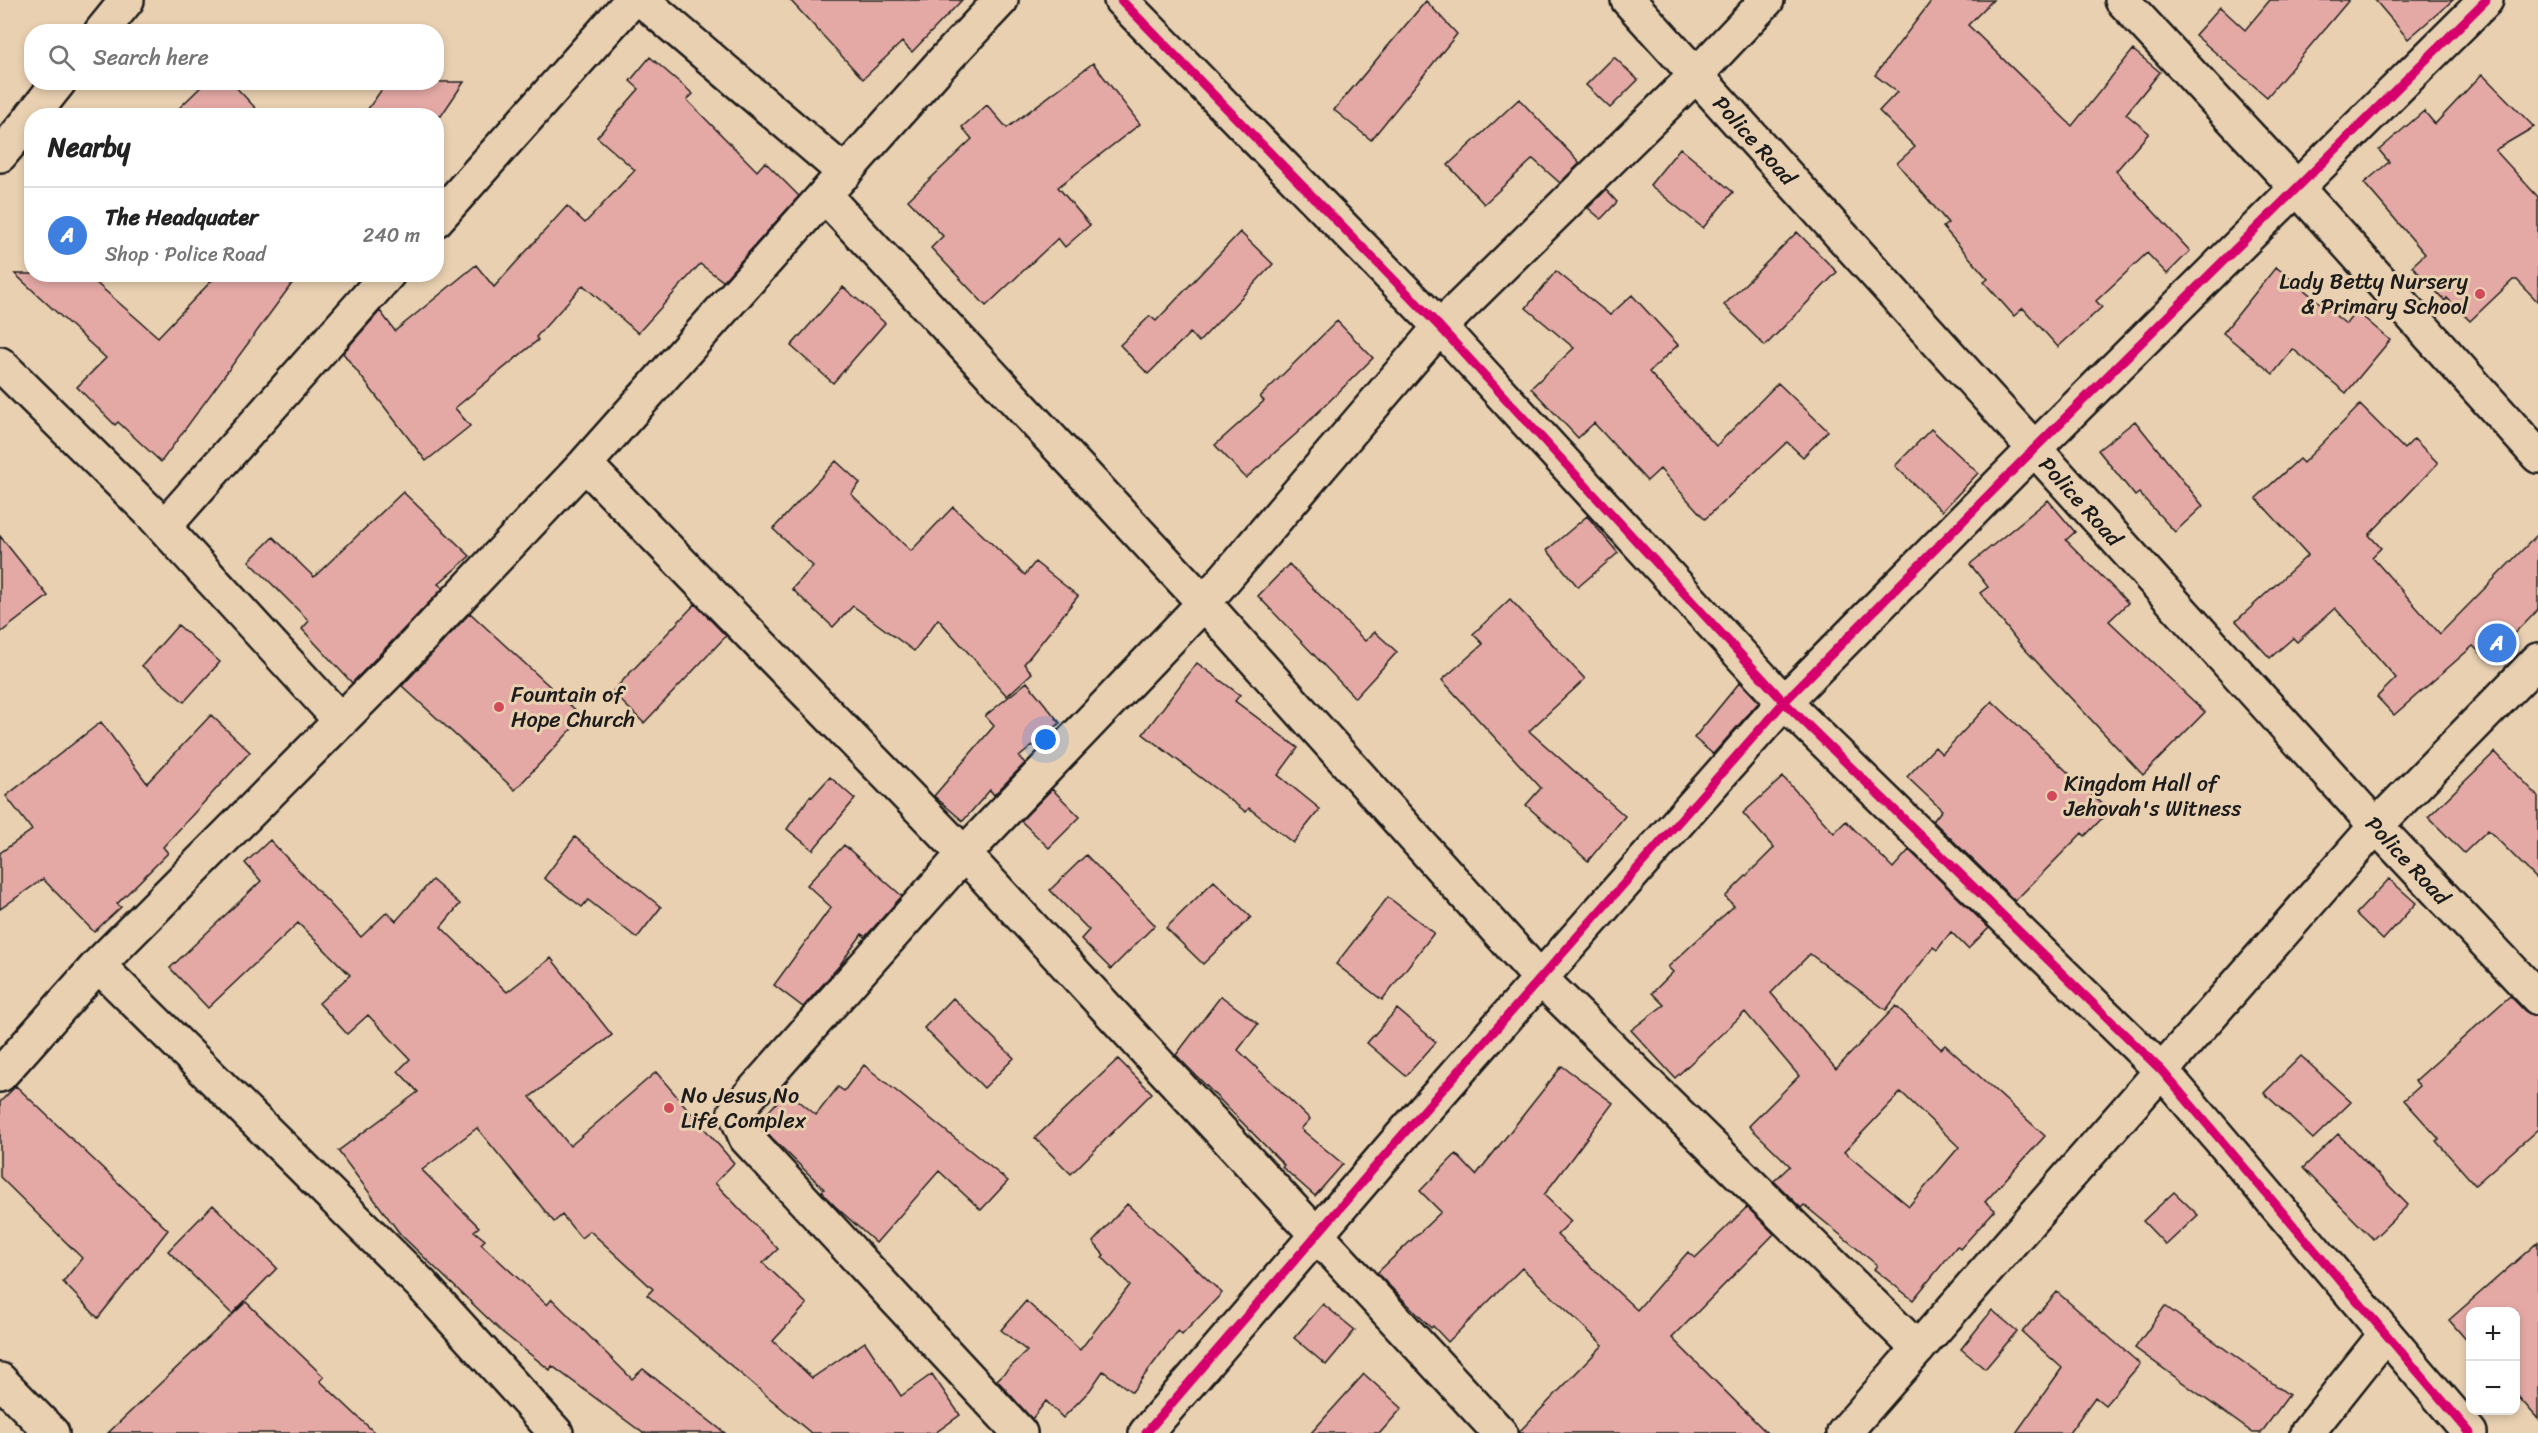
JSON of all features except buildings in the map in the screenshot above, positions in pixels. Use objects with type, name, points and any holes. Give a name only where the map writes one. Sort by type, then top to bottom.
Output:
[{"type":"street","points":[[108,24],[127,0]]},
{"type":"street","points":[[444,211],[632,0]]},
{"type":"street","points":[[642,0],[835,184],[1204,603],[1540,979],[1918,1349]]},
{"type":"street","points":[[0,1075],[98,965],[341,721],[585,464],[1001,0]]},
{"type":"street","points":[[1121,0],[1440,327],[1785,702],[2162,1071],[2470,1433]]},
{"type":"street","name":"Police Road","points":[[1628,0],[2376,826],[2538,998]]},
{"type":"street","points":[[1020,1433],[746,1138],[735,1112],[964,854],[1204,603],[1440,327],[1696,75],[1767,0]]},
{"type":"street","points":[[2122,0],[2297,188],[2538,456]]},
{"type":"street","points":[[1146,1433],[1540,979],[1785,702],[2034,449],[2486,0]]},
{"type":"street","points":[[38,108],[53,90]]},
{"type":"street","points":[[0,155],[24,126]]},
{"type":"street","points":[[164,527],[381,282]]},
{"type":"street","points":[[0,364],[164,527],[341,721]]},
{"type":"street","points":[[585,464],[964,854],[1500,1433]]},
{"type":"street","points":[[1845,1433],[2376,826],[2538,660]]},
{"type":"street","points":[[98,965],[421,1284],[556,1433]]},
{"type":"street","points":[[2307,1433],[2385,1335]]},
{"type":"street","points":[[0,1380],[52,1433]]},
{"type":"cycle path","points":[[1121,0],[1440,327],[1784,702],[2162,1071],[2470,1433]]},
{"type":"cycle path","points":[[1146,1433],[1399,1139],[1784,702],[2034,449],[2486,0]]},
{"type":"place","name":"Lady Betty Nursery & Primary School","points":[[2480,294]]},
{"type":"place","name":"The Headquater","points":[[2497,643]]},
{"type":"place","name":"Fountain of Hope Church","points":[[499,707]]},
{"type":"place","name":"Kingdom Hall of Jehovah's Witness","points":[[2052,796]]},
{"type":"place","name":"No Jesus No Life Complex","points":[[669,1108]]}]
